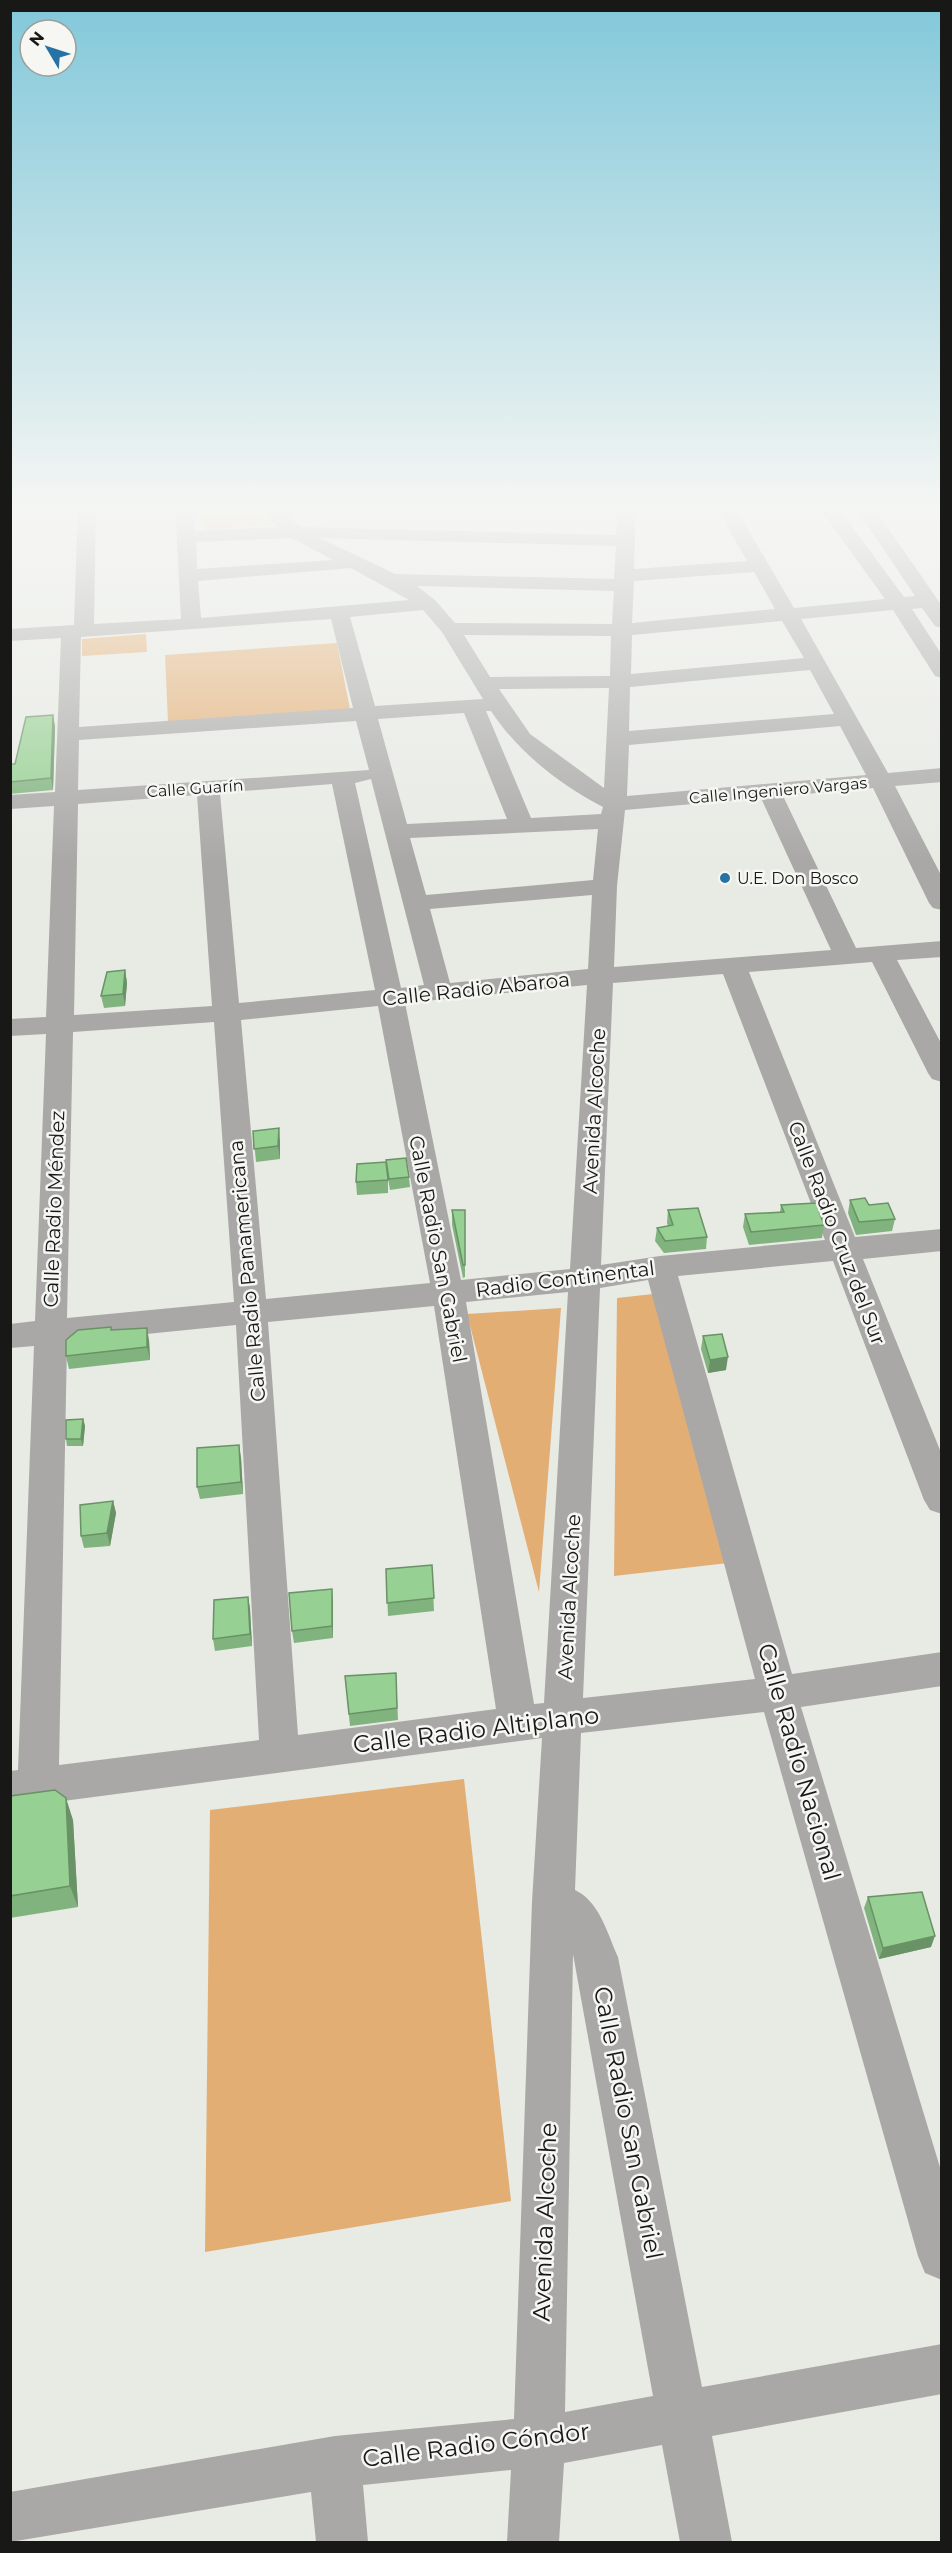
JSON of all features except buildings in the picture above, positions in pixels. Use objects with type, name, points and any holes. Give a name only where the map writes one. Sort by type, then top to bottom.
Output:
[{"type":"street","name":"Calle Radio Méndez","points":[[24,1789],[49,1333],[70,734],[78,624]]},
{"type":"street","points":[[10,635],[201,624]]},
{"type":"street","points":[[342,624],[379,773],[397,832],[439,993]]},
{"type":"street","points":[[447,624],[517,735],[598,796],[613,813]]},
{"type":"street","name":"Avenida Alcoche","points":[[563,1718],[605,886],[613,813],[623,624]]},
{"type":"street","points":[[452,629],[623,630],[680,624]]},
{"type":"street","points":[[794,624],[881,780],[942,903]]},
{"type":"street","points":[[911,624],[942,672]]},
{"type":"street","points":[[486,683],[619,682],[817,663]]},
{"type":"street","points":[[70,734],[499,704]]},
{"type":"street","points":[[472,705],[522,826]]},
{"type":"street","points":[[617,740],[848,719]]},
{"type":"street","name":"Calle Guarín","points":[[10,802],[379,773]]},
{"type":"street","name":"Calle Ingeniero Vargas","points":[[397,832],[522,826],[770,791],[942,775]]},
{"type":"street","name":"Calle Radio San Gabriel","points":[[342,777],[390,997],[448,1293],[518,1724]]},
{"type":"street","name":"Calle Radio Panamericana","points":[[208,788],[251,1313],[280,1756]]},
{"type":"street","points":[[770,791],[847,956]]},
{"type":"street","points":[[416,903],[605,886]]},
{"type":"street","name":"Calle Radio Abaroa","points":[[10,1028],[225,1013],[601,976],[942,949]]},
{"type":"street","points":[[881,955],[942,1073]]},
{"type":"street","name":"Calle Radio Cruz del Sur","points":[[733,965],[942,1500]]},
{"type":"street","name":"Radio Continental","points":[[10,1336],[586,1279],[660,1267],[942,1240]]},
{"type":"street","name":"Calle Radio Nacional","points":[[660,1267],[778,1693],[942,2256]]},
{"type":"street","name":"Calle Radio Altiplano","points":[[24,1789],[942,1670]]},
{"type":"street","points":[[553,1902],[563,1718]]},
{"type":"street","name":"Avenida Alcoche","points":[[533,2542],[538,2442],[553,1902]]},
{"type":"street","name":"Calle Radio San Gabriel","points":[[553,1902],[568,1907],[579,1917],[596,1957],[684,2415],[706,2542]]},
{"type":"street","name":"Calle Radio Cóndor","points":[[10,2518],[336,2462],[538,2442],[942,2369]]},
{"type":"street","points":[[336,2462],[342,2542]]},
{"type":"shaded area","points":[[146,634],[147,652],[82,656],[82,639]]},
{"type":"shaded area","points":[[337,643],[350,709],[168,722],[165,655]]},
{"type":"shaded area","points":[[653,1294],[737,1562],[614,1576],[617,1298]]},
{"type":"shaded area","points":[[561,1308],[539,1592],[467,1314]]},
{"type":"shaded area","points":[[464,1779],[511,2201],[205,2252],[210,1810]]},
{"type":"place","name":"U.E. Don Bosco","points":[[725,878]]}]
